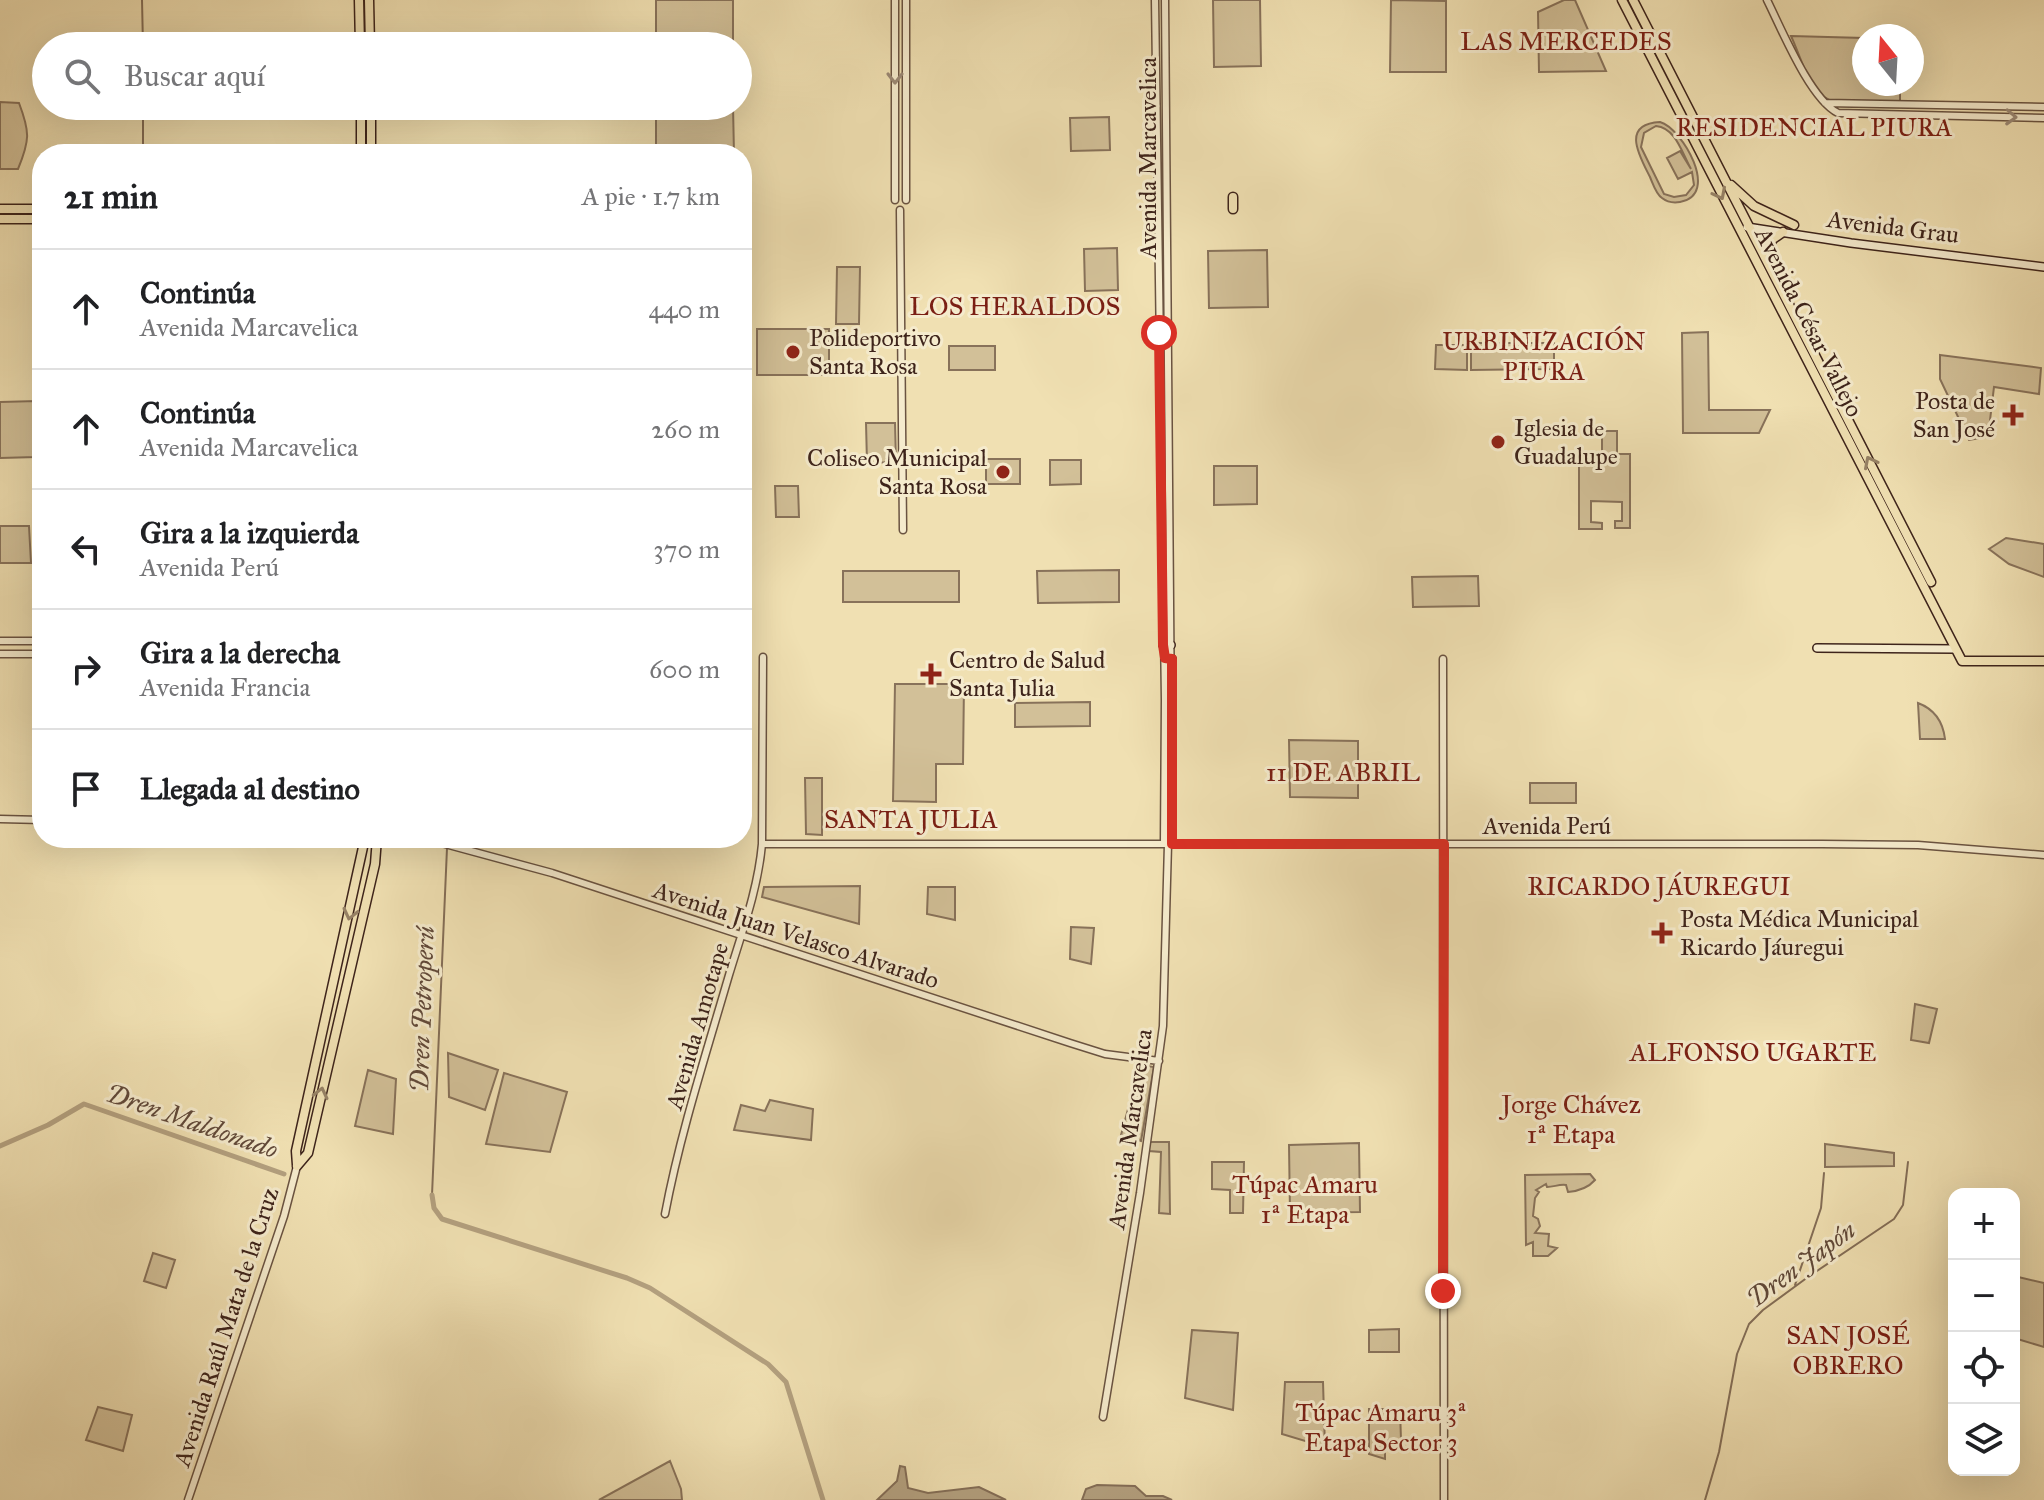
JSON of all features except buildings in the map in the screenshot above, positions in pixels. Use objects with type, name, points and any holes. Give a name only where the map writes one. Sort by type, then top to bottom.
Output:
[{"type":"main road","points":[[359,0],[360,32]]},
{"type":"main road","points":[[369,0],[370,32]]},
{"type":"main road","name":"Avenida César Vallejo","points":[[1622,0],[1962,661],[2044,661]]},
{"type":"main road","name":"Avenida César Vallejo","points":[[1633,0],[1931,582]]},
{"type":"main road","points":[[361,120],[361,144]]},
{"type":"main road","points":[[371,120],[371,144]]},
{"type":"main road","points":[[1722,174],[1754,206],[1794,225]]},
{"type":"main road","points":[[1233,197],[1233,209]]},
{"type":"main road","points":[[0,209],[32,209]]},
{"type":"main road","points":[[0,219],[32,219]]},
{"type":"main road","name":"Avenida Grau","points":[[1737,226],[2044,267]]},
{"type":"main road","points":[[1764,254],[1773,239],[1783,232]]},
{"type":"main road","points":[[1817,648],[1955,649]]},
{"type":"main road","name":"Avenida Raúl Mata de la Cruz","points":[[297,1166],[296,1151],[363,848]]},
{"type":"main road","name":"Avenida Raúl Mata de la Cruz","points":[[297,1166],[309,1150],[376,848]]},
{"type":"street","points":[[895,0],[895,200]]},
{"type":"street","points":[[906,0],[906,200]]},
{"type":"street","name":"Avenida Marcavelica","points":[[1103,1417],[1159,1061],[1165,986],[1168,658],[1155,0]]},
{"type":"street","name":"Avenida Marcavelica","points":[[1165,0],[1167,645]]},
{"type":"street","points":[[1767,0],[1813,88],[1838,113],[2044,118]]},
{"type":"street","points":[[895,14],[906,14]]},
{"type":"street","points":[[895,49],[906,49]]},
{"type":"street","points":[[1825,103],[2044,107]]},
{"type":"street","points":[[895,178],[906,178]]},
{"type":"street","points":[[900,210],[903,530]]},
{"type":"street","points":[[0,641],[32,641]]},
{"type":"street","points":[[0,654],[32,654]]},
{"type":"street","name":"Avenida Amotape","points":[[665,1214],[707,1049],[760,874],[763,657]]},
{"type":"street","points":[[1443,659],[1444,1500]]},
{"type":"street","points":[[0,819],[32,820]]},
{"type":"street","name":"Avenida Perú","points":[[762,844],[1918,845],[2044,855]]},
{"type":"street","name":"Avenida Juan Velasco Alvarado","points":[[460,848],[552,873],[1105,1054],[1159,1061]]},
{"type":"street","name":"Avenida Raúl Mata de la Cruz","points":[[188,1500],[281,1226],[297,1166]]},
{"type":"shaded area","points":[[656,0],[733,0],[733,32],[656,32]]},
{"type":"shaded area","points":[[1213,0],[1260,0],[1261,66],[1214,67]]},
{"type":"shaded area","points":[[1391,0],[1446,1],[1446,72],[1390,72]]},
{"type":"shaded area","points":[[1564,0],[1575,0],[1606,71],[1539,72],[1538,12]]},
{"type":"shaded area","points":[[1791,36],[1852,38],[1852,96],[1900,96],[1900,105],[1869,106],[1826,99],[1810,81]]},
{"type":"shaded area","points":[[0,102],[19,103],[25,121],[25,151],[18,169],[0,169]]},
{"type":"shaded area","points":[[1109,117],[1110,150],[1071,151],[1070,118]]},
{"type":"shaded area","points":[[656,120],[733,120],[734,144],[656,144]]},
{"type":"shaded area","points":[[1660,122],[1669,127],[1687,148],[1697,175],[1697,187],[1692,197],[1671,202],[1656,191],[1636,143],[1640,129]],"holes":[[[1656,126],[1663,128],[1678,142],[1691,169],[1680,151],[1667,158],[1678,179],[1692,172],[1694,185],[1686,195],[1674,197],[1664,194],[1641,147],[1644,133]]]},
{"type":"shaded area","points":[[1117,248],[1118,290],[1085,291],[1084,249]]},
{"type":"shaded area","points":[[1267,250],[1268,307],[1209,308],[1208,251]]},
{"type":"shaded area","points":[[837,267],[860,267],[859,324],[836,324]]},
{"type":"shaded area","name":"Polideportivo Santa Rosa","points":[[757,329],[829,329],[829,375],[757,375]]},
{"type":"shaded area","points":[[1708,332],[1709,410],[1770,410],[1759,433],[1683,433],[1682,333]]},
{"type":"shaded area","points":[[1471,343],[1554,343],[1554,369],[1471,370]]},
{"type":"shaded area","points":[[1436,345],[1467,345],[1467,370],[1435,369]]},
{"type":"shaded area","points":[[949,346],[995,346],[995,370],[949,370]]},
{"type":"shaded area","points":[[1940,355],[2041,368],[2039,394],[1994,387],[1988,437],[1969,440],[1940,379]]},
{"type":"shaded area","points":[[32,401],[32,457],[0,458],[0,402]]},
{"type":"shaded area","points":[[866,423],[895,423],[896,462],[867,463]]},
{"type":"shaded area","points":[[1602,431],[1617,431],[1617,454],[1630,454],[1630,528],[1615,528],[1615,521],[1622,521],[1622,502],[1591,501],[1591,522],[1602,523],[1602,529],[1579,529],[1579,454],[1602,454]]},
{"type":"shaded area","name":"Coliseo Municipal Santa Rosa","points":[[986,459],[1020,459],[1020,484],[986,484]]},
{"type":"shaded area","points":[[1050,460],[1081,460],[1081,484],[1050,485]]},
{"type":"shaded area","points":[[1214,466],[1257,466],[1257,504],[1214,505]]},
{"type":"shaded area","points":[[775,486],[798,486],[799,517],[776,517]]},
{"type":"shaded area","points":[[0,526],[29,526],[31,563],[0,563]]},
{"type":"shaded area","points":[[2006,538],[2044,544],[2044,577],[2009,564],[1989,549]]},
{"type":"shaded area","points":[[1119,570],[1119,602],[1038,603],[1037,571]]},
{"type":"shaded area","points":[[843,571],[959,571],[959,602],[843,602]]},
{"type":"shaded area","points":[[1478,576],[1479,606],[1413,607],[1412,577]]},
{"type":"shaded area","points":[[895,684],[964,684],[963,764],[936,764],[936,802],[893,801]]},
{"type":"shaded area","points":[[1090,702],[1090,726],[1015,727],[1015,703]]},
{"type":"shaded area","points":[[1918,703],[1937,717],[1945,739],[1920,739]]},
{"type":"shaded area","points":[[1289,740],[1358,741],[1358,798],[1290,797]]},
{"type":"shaded area","points":[[805,778],[822,778],[822,835],[806,834]]},
{"type":"shaded area","points":[[1530,783],[1576,783],[1576,803],[1530,803]]},
{"type":"shaded area","points":[[860,886],[859,924],[762,897],[764,887]]},
{"type":"shaded area","points":[[928,887],[955,887],[955,920],[927,914]]},
{"type":"shaded area","points":[[1071,927],[1094,928],[1091,964],[1070,959]]},
{"type":"shaded area","points":[[1915,1004],[1937,1009],[1929,1043],[1911,1040]]},
{"type":"shaded area","points":[[448,1053],[498,1070],[485,1110],[449,1097]]},
{"type":"shaded area","points":[[1140,1065],[1154,1067],[1141,1141],[1121,1135]]},
{"type":"shaded area","points":[[368,1070],[396,1079],[393,1134],[355,1126]]},
{"type":"shaded area","points":[[504,1073],[567,1092],[550,1152],[486,1144]]},
{"type":"shaded area","points":[[770,1100],[813,1109],[811,1140],[734,1130],[741,1105],[765,1111]]},
{"type":"shaded area","points":[[1149,1142],[1169,1142],[1170,1214],[1159,1213],[1161,1152],[1149,1151]]},
{"type":"shaded area","points":[[1359,1143],[1360,1212],[1290,1213],[1289,1145]]},
{"type":"shaded area","points":[[1825,1144],[1894,1153],[1894,1166],[1825,1167]]},
{"type":"shaded area","points":[[1212,1162],[1244,1162],[1243,1213],[1230,1213],[1230,1190],[1212,1189]]},
{"type":"shaded area","points":[[1590,1174],[1595,1180],[1580,1190],[1568,1192],[1566,1185],[1547,1187],[1546,1184],[1536,1190],[1539,1192],[1535,1198],[1533,1216],[1540,1226],[1535,1233],[1549,1234],[1548,1246],[1557,1248],[1548,1256],[1533,1256],[1533,1242],[1526,1245],[1525,1175]]},
{"type":"shaded area","points":[[153,1253],[175,1260],[166,1288],[144,1281]]},
{"type":"shaded area","points":[[2020,1277],[2044,1283],[2044,1347],[2020,1340]]},
{"type":"shaded area","points":[[1399,1329],[1399,1352],[1369,1352],[1369,1330]]},
{"type":"shaded area","points":[[1192,1330],[1238,1333],[1233,1410],[1185,1398]]},
{"type":"shaded area","points":[[1285,1382],[1323,1382],[1325,1447],[1282,1434]]},
{"type":"shaded area","points":[[98,1407],[132,1415],[123,1451],[86,1440]]},
{"type":"shaded area","points":[[1369,1409],[1400,1409],[1401,1440],[1385,1440],[1385,1459],[1369,1454]]},
{"type":"shaded area","points":[[670,1461],[682,1500],[599,1500]]},
{"type":"shaded area","points":[[900,1466],[905,1467],[908,1488],[928,1493],[979,1487],[1006,1500],[877,1500],[897,1481]]},
{"type":"shaded area","points":[[1097,1485],[1135,1486],[1146,1496],[1163,1496],[1172,1500],[1082,1500],[1086,1489]]},
{"type":"waterway","name":"Dren Petroperú","points":[[142,0],[143,32]]},
{"type":"waterway","name":"Dren Petroperú","points":[[143,120],[143,144]]},
{"type":"waterway","name":"Dren Petroperú","points":[[432,1195],[447,848]]},
{"type":"waterway","name":"Dren Maldonado","points":[[0,1146],[48,1125],[84,1104],[284,1174]]},
{"type":"waterway","name":"Dren Japón","points":[[1705,1500],[1719,1452],[1737,1354],[1749,1324],[1808,1277],[1894,1219],[1903,1205],[1908,1162]]},
{"type":"waterway","points":[[1795,1285],[1821,1208],[1824,1173]]},
{"type":"waterway","points":[[432,1195],[434,1208],[442,1219],[650,1288],[768,1364],[786,1382],[823,1500]]},
{"type":"place","name":"Polideportivo Santa Rosa","points":[[793,352]]},
{"type":"place","name":"Posta de San José","points":[[2013,415]]},
{"type":"place","name":"Iglesia de Guadalupe","points":[[1498,442]]},
{"type":"place","name":"Coliseo Municipal Santa Rosa","points":[[1003,472]]},
{"type":"place","name":"Centro de Salud Santa Julia","points":[[931,674]]},
{"type":"place","name":"Posta Médica Municipal Ricardo Jáuregui","points":[[1662,933]]},
{"type":"district","name":"LAS MERCEDES","points":[[1566,41]]},
{"type":"district","name":"RESIDENCIAL PIURA","points":[[1814,127]]},
{"type":"district","name":"LOS HERALDOS","points":[[1015,306]]},
{"type":"district","name":"URBINIZACIÓN PIURA","points":[[1544,356]]},
{"type":"district","name":"11 DE ABRIL","points":[[1343,772]]},
{"type":"district","name":"SANTA JULIA","points":[[911,819]]},
{"type":"district","name":"RICARDO JÁUREGUI","points":[[1659,886]]},
{"type":"district","name":"ALFONSO UGARTE","points":[[1753,1052]]},
{"type":"district","name":"Jorge Chávez 1ª Etapa","points":[[1571,1119]]},
{"type":"district","name":"Túpac Amaru 1ª Etapa","points":[[1305,1199]]},
{"type":"district","name":"SAN JOSÉ OBRERO","points":[[1848,1350]]},
{"type":"district","name":"Túpac Amaru 3ª Etapa Sector 3","points":[[1381,1427]]},
{"type":"route","points":[[1159,333],[1163,645],[1165,658],[1172,659],[1172,844],[1444,844],[1443,1291]]}]
